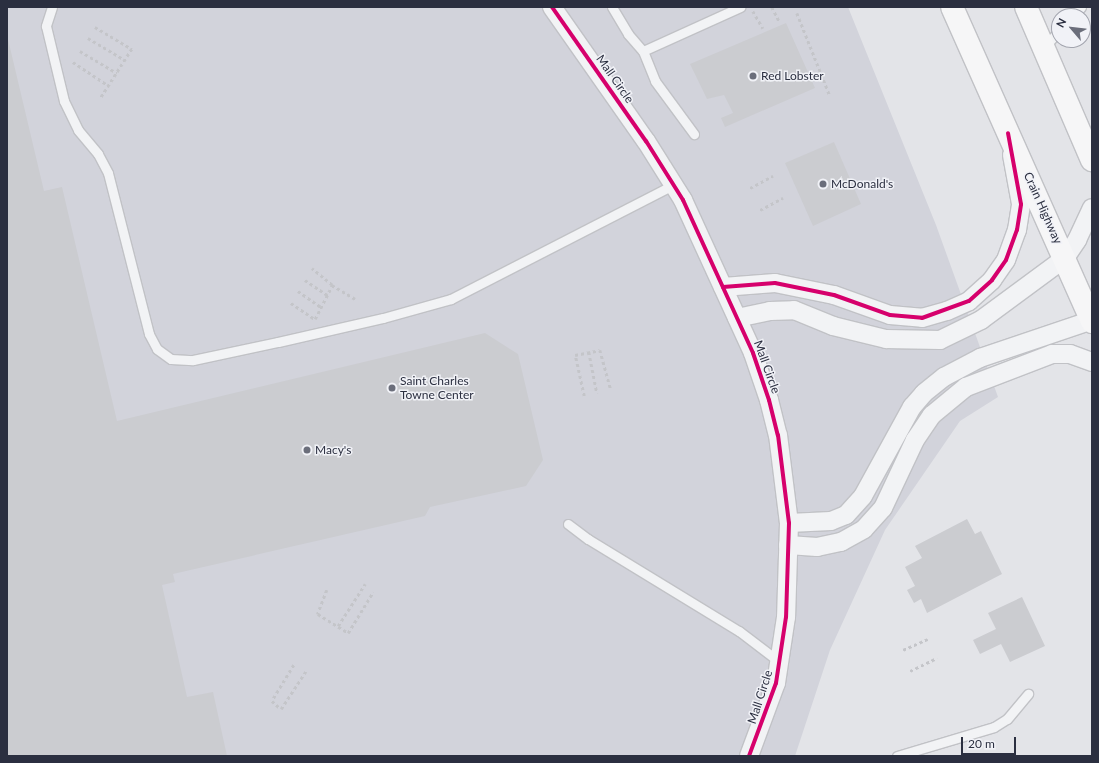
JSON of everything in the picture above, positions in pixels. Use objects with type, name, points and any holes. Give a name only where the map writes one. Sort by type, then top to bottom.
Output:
[{"type":"highway","name":"Crain Highway","points":[[952,7],[1092,321]]},
{"type":"highway","points":[[1026,7],[1092,160]]},
{"type":"street","name":"Mall Circle","points":[[552,7],[683,200],[753,353],[778,436],[789,524],[786,617],[781,662],[769,705],[749,756]]},
{"type":"street","points":[[723,287],[775,283],[834,295],[890,315],[922,318],[969,301],[992,280],[1006,260],[1017,230],[1021,204],[1008,133]]},
{"type":"street","points":[[737,318],[770,312],[794,310],[833,326],[886,339],[940,340],[982,320],[1065,258],[1077,240],[1092,208]]},
{"type":"street","points":[[789,524],[831,521],[846,514],[863,496],[912,407],[924,393],[944,377],[980,358],[1092,321]]},
{"type":"street","points":[[788,545],[817,547],[841,542],[864,529],[883,508],[915,440],[932,415],[966,387],[1052,354],[1070,354],[1092,362]]},
{"type":"lane","points":[[52,7],[46,26],[64,101],[78,130],[98,154],[108,173],[149,334],[157,348],[171,359],[193,360],[278,342],[383,318],[451,299],[674,185]]},
{"type":"lane","points":[[612,7],[628,34],[643,51],[655,82],[694,134]]},
{"type":"lane","points":[[643,51],[740,7]]},
{"type":"lane","points":[[1044,47],[1051,40]]},
{"type":"lane","points":[[568,524],[588,539],[738,631],[781,662]]},
{"type":"lane","points":[[897,756],[994,727],[1007,720],[1028,694]]},
{"type":"path","points":[[751,7],[763,28]]},
{"type":"path","points":[[772,7],[779,21]]},
{"type":"path","points":[[797,14],[830,96]]},
{"type":"path","points":[[95,27],[132,49],[100,99]]},
{"type":"path","points":[[88,38],[125,60]]},
{"type":"path","points":[[80,51],[117,73]]},
{"type":"path","points":[[73,62],[109,86]]},
{"type":"path","points":[[750,188],[773,176]]},
{"type":"path","points":[[760,210],[783,198]]},
{"type":"path","points":[[312,269],[332,285],[355,299]]},
{"type":"path","points":[[305,280],[327,295]]},
{"type":"path","points":[[291,303],[315,319],[332,285]]},
{"type":"path","points":[[298,291],[321,307]]},
{"type":"path","points":[[584,396],[575,355],[600,350],[611,390]]},
{"type":"path","points":[[589,352],[597,393]]},
{"type":"path","points":[[338,626],[365,584]]},
{"type":"path","points":[[327,590],[318,614],[348,633],[373,592]]},
{"type":"path","points":[[903,650],[928,639]]},
{"type":"path","points":[[910,671],[937,658]]},
{"type":"path","points":[[294,665],[272,701],[281,709],[306,671]]},
{"type":"shaded area","points":[[7,7],[848,7],[936,225],[998,397],[960,421],[885,530],[830,650],[795,756],[7,756]]},
{"type":"building","name":"Red Lobster","points":[[786,23],[815,88],[725,127],[721,118],[733,113],[724,95],[707,99],[690,64]]},
{"type":"building","name":"Saint Charles Towne Center","points":[[7,35],[44,191],[62,187],[117,421],[485,333],[518,354],[543,460],[526,486],[430,507],[425,516],[173,574],[175,582],[162,585],[187,697],[213,692],[227,756],[7,756]]},
{"type":"building","name":"McDonald's","points":[[834,142],[861,204],[813,226],[785,163]]},
{"type":"building","points":[[967,519],[975,534],[981,531],[1002,574],[927,613],[921,599],[914,603],[907,590],[915,586],[905,567],[922,558],[915,546]]},
{"type":"building","points":[[1022,597],[1045,646],[1010,662],[1001,644],[980,654],[973,640],[996,629],[988,613]]},
{"type":"cycle path","points":[[552,7],[646,141],[683,200],[753,353],[769,400],[778,435],[789,523],[786,617],[776,683],[749,756]]},
{"type":"cycle path","points":[[723,287],[775,283],[834,295],[890,315],[922,318],[969,301],[992,280],[1006,260],[1017,230],[1021,204],[1008,133]]},
{"type":"place","name":"Red Lobster","points":[[753,76]]},
{"type":"place","name":"McDonald's","points":[[823,184]]},
{"type":"place","name":"Saint Charles Towne Center","points":[[392,388]]},
{"type":"place","name":"Macy's","points":[[307,450]]}]
